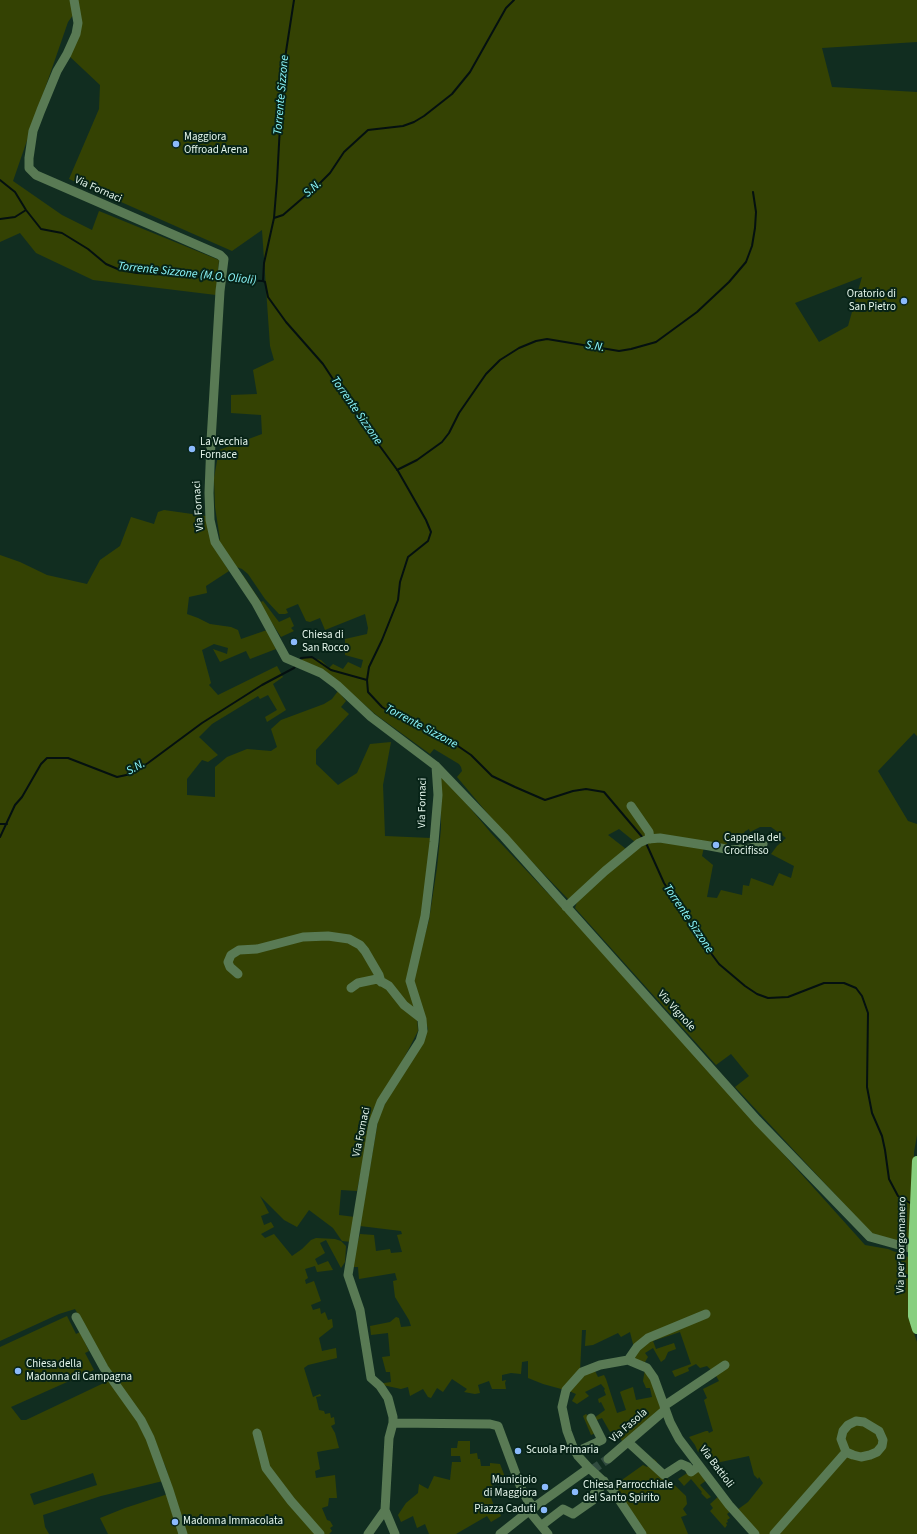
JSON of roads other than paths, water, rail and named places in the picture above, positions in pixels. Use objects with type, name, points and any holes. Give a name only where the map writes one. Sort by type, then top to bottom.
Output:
[{"type":"main road","name":"Via per Borgomanero","points":[[917,1161],[913,1249],[915,1265],[913,1316],[917,1328]]},
{"type":"street","name":"Via Fornaci","points":[[74,0],[78,23],[76,34],[57,71],[41,110],[34,131],[29,168],[36,175],[220,255],[224,259],[220,291],[210,441],[210,520],[215,542],[256,603],[286,658],[321,674],[337,685],[372,717],[436,766],[438,795],[434,842],[425,916],[410,981],[422,1019],[423,1030],[420,1041],[381,1102],[373,1123],[348,1276],[360,1310],[371,1378],[380,1386],[388,1398],[393,1423]]},
{"type":"street","name":"Via Vignole","points":[[436,766],[482,814],[757,1120],[870,1237],[913,1249]]},
{"type":"street","points":[[631,806],[649,832],[649,839]]},
{"type":"street","points":[[566,907],[605,870],[639,843],[649,839],[660,838],[730,850],[751,848],[763,844]]},
{"type":"street","points":[[238,974],[230,967],[228,962],[231,955],[240,950],[257,949],[303,937],[328,936],[349,939],[360,945],[366,951],[379,975],[381,982]]},
{"type":"street","points":[[351,988],[358,983],[368,980],[377,980],[389,986],[404,1005],[422,1019]]},
{"type":"street","points":[[642,1534],[612,1488],[588,1468],[576,1452],[567,1431],[562,1407],[566,1390],[582,1372],[600,1365],[628,1360],[637,1347],[648,1338],[706,1314]]},
{"type":"street","points":[[76,1317],[88,1341],[141,1420],[150,1438],[167,1483],[183,1534]]},
{"type":"street","name":"Via Battioli","points":[[628,1360],[647,1368],[654,1378],[664,1408],[679,1439],[729,1505],[756,1534]]},
{"type":"street","name":"Via Fasola","points":[[608,1459],[664,1408],[725,1365]]},
{"type":"street","points":[[576,1452],[602,1440],[591,1418]]},
{"type":"street","points":[[856,1421],[864,1422],[872,1426],[879,1432],[883,1440],[882,1446],[877,1452],[870,1455],[857,1456],[846,1452],[841,1439],[843,1431],[848,1425],[856,1421]]},
{"type":"street","points":[[395,1534],[385,1510],[389,1438],[393,1423],[490,1424],[498,1426],[521,1488],[548,1534]]},
{"type":"street","points":[[257,1433],[266,1468],[291,1501],[320,1534]]},
{"type":"street","points":[[628,1442],[664,1475],[681,1464],[688,1467],[691,1472],[699,1466]]},
{"type":"street","points":[[774,1534],[846,1452]]},
{"type":"street","points":[[500,1534],[588,1468]]},
{"type":"street","points":[[542,1525],[563,1509],[573,1514],[593,1500],[594,1494],[600,1488],[598,1486],[604,1481]]},
{"type":"street","points":[[368,1534],[385,1510]]},
{"type":"waterway","name":"Torrente Sizzone","points":[[294,0],[283,71],[274,218],[264,263],[263,281],[265,282],[268,297],[286,322],[323,364],[352,408],[398,471],[426,520],[431,532],[428,541],[408,557],[400,582],[398,600],[382,640],[369,667],[367,680],[368,692],[382,707],[401,719],[455,744],[471,755],[492,776],[545,800],[573,791],[586,789],[604,792],[643,838]]},
{"type":"waterway","name":"S.N.","points":[[274,218],[283,215],[319,184],[330,173],[344,152],[368,130],[403,126],[414,122],[452,94],[470,72],[506,8],[514,0]]},
{"type":"waterway","name":"Torrente Sizzone (M.O. Olioli)","points":[[0,180],[15,192],[26,210],[41,229],[62,233],[88,249],[106,264],[120,270],[137,273],[219,278]]},
{"type":"waterway","name":"S.N.","points":[[397,470],[417,460],[442,442],[449,433],[459,413],[486,374],[500,360],[519,348],[536,341],[547,339],[619,351],[631,349],[656,342],[697,312],[729,282],[746,262],[752,246],[755,228],[756,212],[753,192]]},
{"type":"waterway","name":"S.N.","points":[[0,219],[15,217],[26,210]]},
{"type":"waterway","name":"Torrente Sizzone (M.O. Olioli)","points":[[224,279],[263,281]]},
{"type":"waterway","name":"S.N.","points":[[299,661],[301,658],[312,657],[331,670],[367,680]]},
{"type":"waterway","name":"S.N.","points":[[0,837],[15,805],[22,797],[41,764],[47,758],[68,758],[117,777],[131,774],[202,723],[262,685],[294,668],[296,665]]},
{"type":"waterway","name":"S.N.","points":[[0,824],[7,824]]},
{"type":"waterway","name":"Torrente Sizzone","points":[[646,843],[664,883],[699,937],[719,964],[745,986],[757,994],[768,998],[788,997],[824,983],[844,983],[856,988],[862,996],[868,1013],[867,1087],[872,1113],[882,1136],[889,1179],[898,1196],[912,1204]]},
{"type":"tunnel","points":[[592,1470],[608,1459]]},
{"type":"place","name":"Maggiora Offroad Arena","points":[[176,144]]},
{"type":"place","name":"Oratorio di San Pietro","points":[[904,301]]},
{"type":"place","name":"La Vecchia Fornace","points":[[192,449]]},
{"type":"place","name":"Chiesa di San Rocco","points":[[294,642]]},
{"type":"place","name":"Cappella del Crocifisso","points":[[716,845]]},
{"type":"place","name":"Chiesa della Madonna di Campagna","points":[[18,1371]]},
{"type":"place","name":"Scuola Primaria","points":[[518,1451]]},
{"type":"place","name":"Municipio di Maggiora","points":[[545,1487]]},
{"type":"place","name":"Chiesa Parrocchiale del Santo Spirito","points":[[575,1492]]},
{"type":"place","name":"Piazza Caduti","points":[[544,1510]]},
{"type":"place","name":"Madonna Immacolata","points":[[175,1522]]}]
